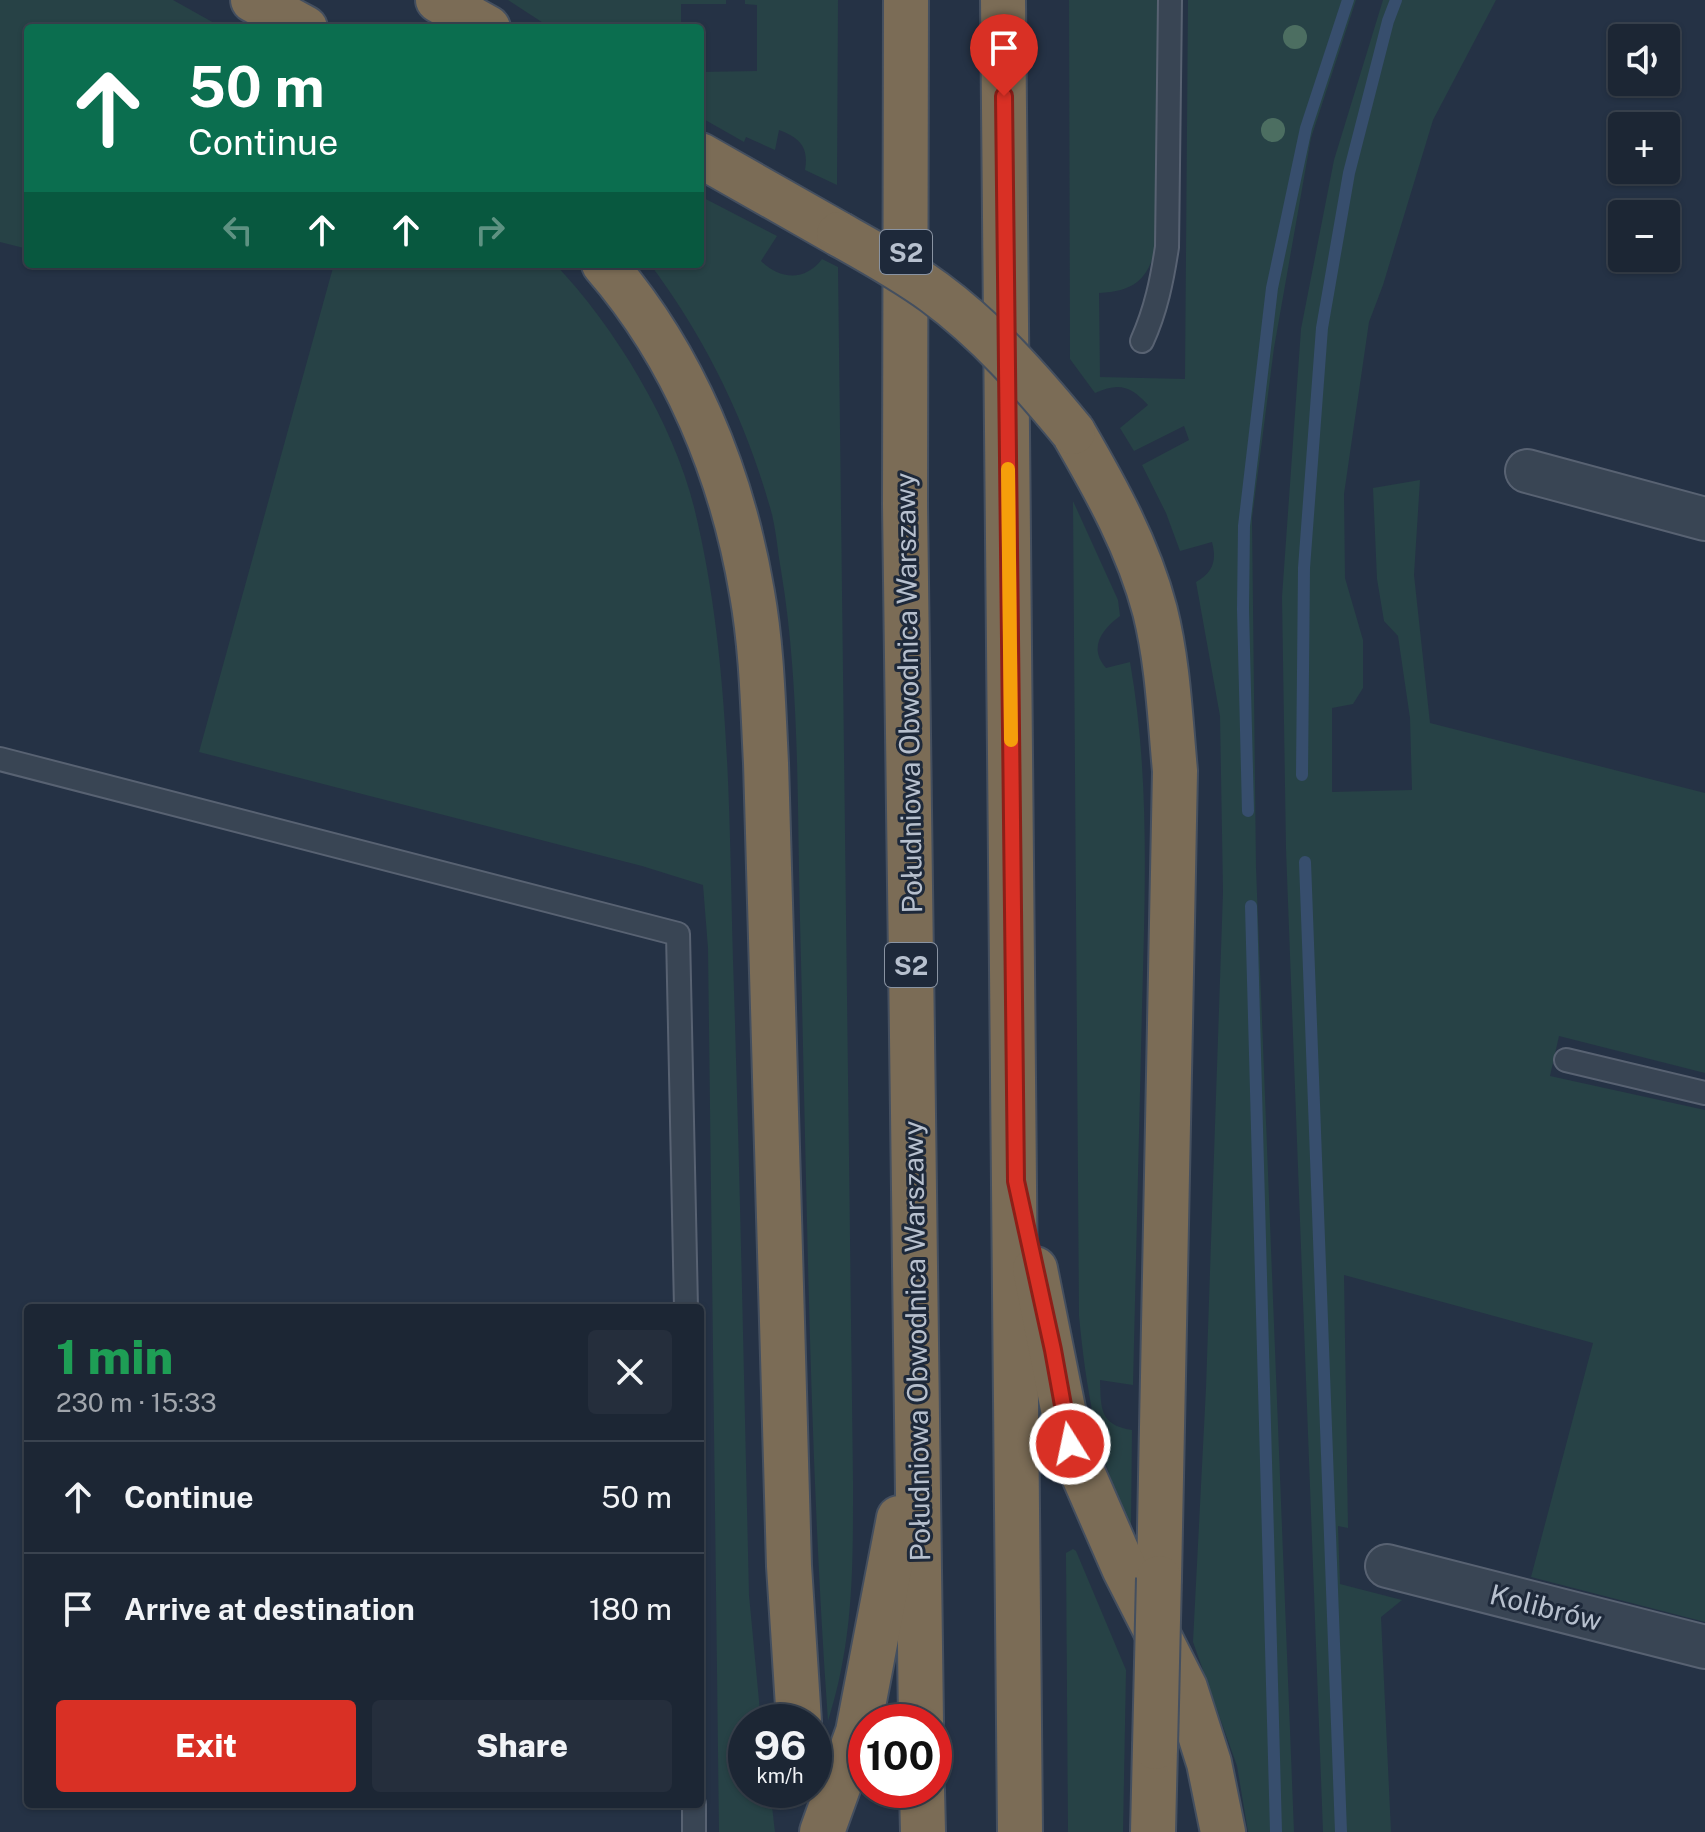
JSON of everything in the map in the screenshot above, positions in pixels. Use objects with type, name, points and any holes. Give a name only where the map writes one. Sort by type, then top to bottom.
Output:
[{"type":"highway","points":[[253,0],[298,24]]},
{"type":"highway","points":[[438,0],[481,24]]},
{"type":"highway","name":"Południowa Obwodnica Warszawy","points":[[906,0],[905,505],[921,1704]]},
{"type":"highway","points":[[1003,0],[1020,1832]]},
{"type":"highway","points":[[704,157],[893,265],[965,317],[1014,363],[1073,432],[1119,514],[1136,552],[1155,612],[1164,663],[1175,771],[1153,1832]]},
{"type":"highway","points":[[608,268],[633,297],[686,384],[724,478],[752,592],[761,670],[766,763],[789,1566],[798,1704]]},
{"type":"highway","points":[[1016,1181],[1070,1444],[1124,1568],[1185,1688],[1209,1763],[1223,1832]]},
{"type":"highway","points":[[822,1832],[858,1732],[917,1426]]},
{"type":"highway","points":[[808,1808],[811,1832]]},
{"type":"highway","points":[[922,1808],[923,1832]]},
{"type":"street","points":[[1527,471],[1705,519]]},
{"type":"street","name":"Kolibrów","points":[[1387,1566],[1705,1647]]},
{"type":"lane","points":[[1142,341],[1158,301],[1167,247],[1170,0]]},
{"type":"lane","points":[[0,759],[678,934],[686,1304]]},
{"type":"lane","points":[[1566,1060],[1705,1093]]},
{"type":"lane","points":[[694,1808],[694,1832]]},
{"type":"green space","points":[[0,0],[173,0],[216,24],[24,24],[24,248],[0,242]]},
{"type":"green space","points":[[508,0],[726,0],[726,4],[681,4],[681,24],[545,24]]},
{"type":"green space","points":[[745,0],[838,0],[837,185],[805,170],[804,149],[798,140],[786,133],[779,130],[775,150],[746,137],[744,142],[704,119],[704,72],[757,71],[757,5],[745,4]]},
{"type":"green space","points":[[1069,0],[1157,0],[1158,238],[1151,262],[1140,279],[1124,289],[1099,293],[1100,377],[1185,379],[1188,0],[1356,0],[1311,138],[1274,348],[1252,518],[1256,868],[1294,1832],[1248,1832],[1237,1766],[1193,1642],[1206,1388],[1223,892],[1220,716],[1196,582],[1210,570],[1214,555],[1212,542],[1180,551],[1166,513],[1142,465],[1189,440],[1184,426],[1134,451],[1120,428],[1148,405],[1124,388],[1095,393],[1070,359]]},
{"type":"green space","points":[[1383,0],[1496,0],[1433,120],[1369,322],[1344,494],[1345,578],[1363,640],[1363,688],[1353,704],[1332,708],[1332,792],[1412,790],[1410,718],[1398,636],[1384,621],[1377,579],[1373,488],[1420,480],[1414,575],[1430,723],[1705,793],[1705,1073],[1559,1036],[1550,1076],[1705,1110],[1705,1622],[1531,1577],[1593,1343],[1344,1275],[1348,1528],[1338,1526],[1340,1584],[1402,1600],[1381,1617],[1391,1832],[1323,1832],[1286,849],[1282,597],[1301,329],[1334,160]]},
{"type":"green space","points":[[704,198],[777,236],[761,261],[776,272],[801,274],[822,259],[838,267],[853,1512],[847,1631],[832,1708],[832,1704],[827,1704],[813,1421],[792,657],[773,520],[759,472],[735,409],[688,320],[653,268],[704,268]]},
{"type":"green space","points":[[333,268],[559,268],[599,317],[639,378],[672,442],[694,507],[715,618],[726,732],[749,1595],[759,1704],[728,1704],[728,1808],[772,1808],[775,1832],[719,1832],[708,948],[703,885],[642,866],[199,752]]},
{"type":"green space","points":[[1073,501],[1118,600],[1120,616],[1103,633],[1098,653],[1106,668],[1130,662],[1141,748],[1145,834],[1144,921],[1133,1385],[1100,1380],[1104,1414],[1113,1424],[1132,1430],[1131,1525],[1101,1449],[1085,1370],[1079,1316]]},
{"type":"green space","points":[[1073,1549],[1126,1670],[1123,1832],[1068,1832],[1066,1553]]},
{"type":"waterway","points":[[1248,811],[1244,526],[1272,288],[1306,128],[1348,0]]},
{"type":"waterway","points":[[1302,775],[1304,568],[1322,328],[1349,173],[1396,0]]},
{"type":"waterway","points":[[1305,862],[1341,1832]]},
{"type":"waterway","points":[[1251,906],[1276,1832]]},
{"type":"slow traffic","points":[[1008,469],[1011,740]]},
{"type":"route","points":[[1004,96],[1016,1181],[1070,1444]]}]
